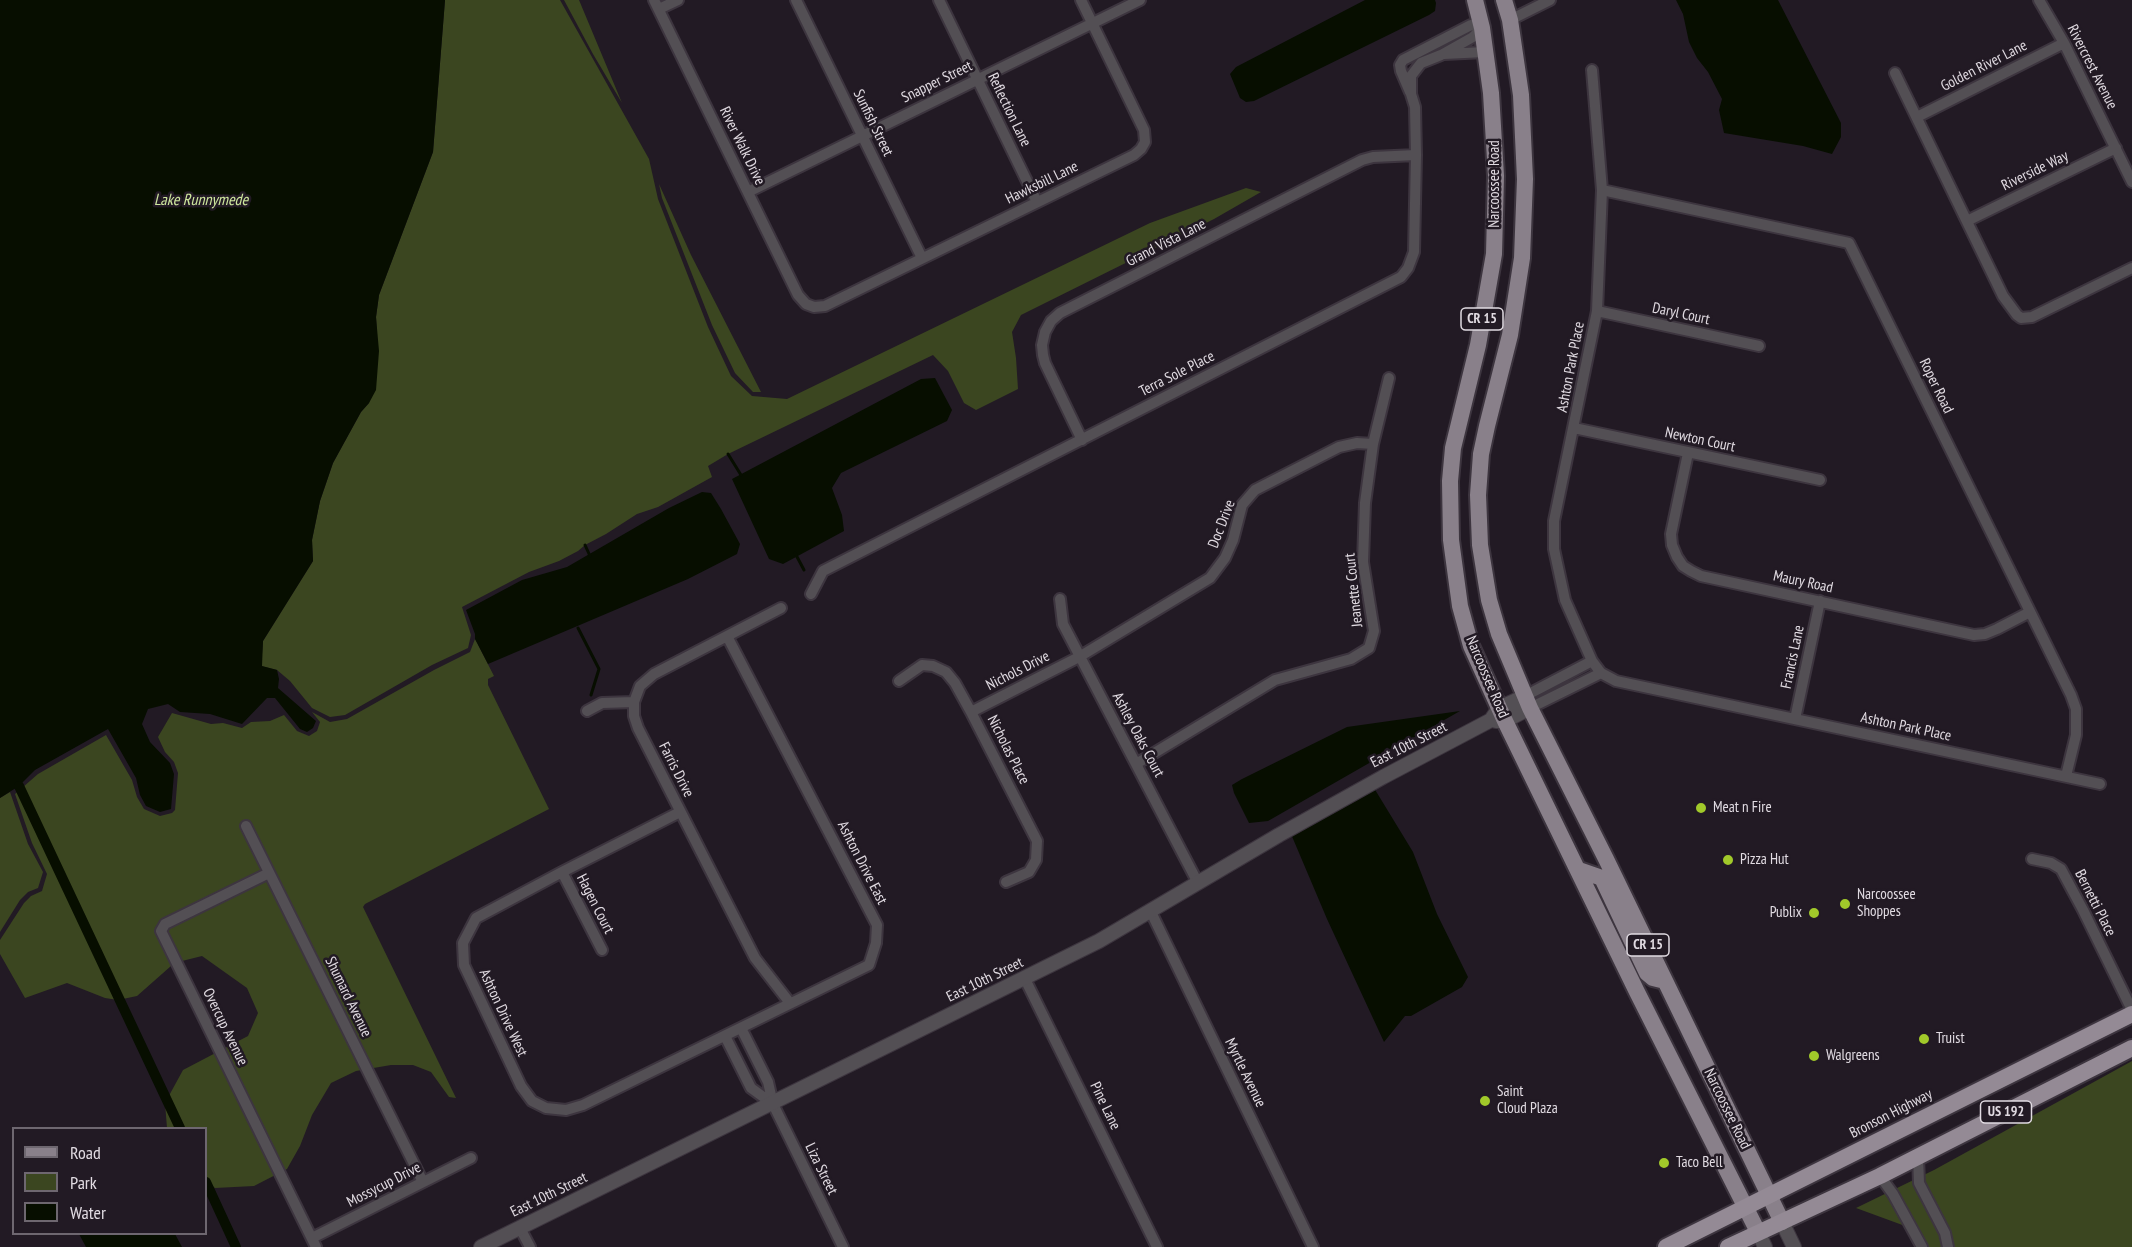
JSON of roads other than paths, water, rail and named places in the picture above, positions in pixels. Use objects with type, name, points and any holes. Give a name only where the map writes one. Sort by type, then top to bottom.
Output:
[{"type":"highway","name":"Bronson Highway","points":[[1666,1247],[2132,1012]]},
{"type":"highway","points":[[2066,1082],[2069,1071],[2132,1039]]},
{"type":"highway","name":"US 192","points":[[1728,1247],[1762,1240],[1782,1222],[1880,1176],[2132,1048]]},
{"type":"main road","name":"Narcoossee Road","points":[[1475,0],[1482,28],[1496,140],[1494,254],[1478,345],[1453,448],[1449,508],[1460,606],[1498,717],[1578,870],[1762,1240]]},
{"type":"main road","name":"Narcoossee Road","points":[[1504,0],[1510,20],[1521,95],[1525,143],[1522,258],[1510,335],[1481,454],[1478,495],[1480,546],[1489,600],[1499,634],[1527,702],[1782,1222]]},
{"type":"main road","points":[[1482,28],[1510,20]]},
{"type":"main road","points":[[1578,870],[1602,878],[1647,973],[1653,978],[1665,981]]},
{"type":"street","points":[[657,5],[678,0]]},
{"type":"street","name":"Sunfish Street","points":[[796,0],[922,258]]},
{"type":"street","name":"Reflection Lane","points":[[939,0],[1037,202]]},
{"type":"street","name":"Hawksbill Lane","points":[[806,304],[814,307],[825,306],[1134,155],[1141,149],[1145,142],[1144,130],[1081,0]]},
{"type":"street","name":"Snapper Street","points":[[748,192],[1140,0]]},
{"type":"street","points":[[1510,20],[1550,0]]},
{"type":"street","name":"Rivercrest Avenue","points":[[2039,0],[2064,43],[2132,182]]},
{"type":"street","name":"River Walk Drive","points":[[657,5],[798,295],[806,304]]},
{"type":"street","name":"Terra Sole Place","points":[[811,594],[823,571],[1401,277],[1408,268],[1414,252],[1416,155],[1415,107],[1400,65],[1403,60],[1471,25],[1482,28],[1473,37],[1441,55],[1420,63],[1411,76],[1411,94]]},
{"type":"street","name":"Golden River Lane","points":[[1917,117],[2064,43]]},
{"type":"street","name":"Terra Sole Place","points":[[1441,55],[1485,52]]},
{"type":"street","name":"Ashton Park Place","points":[[1592,70],[1602,190],[1597,311],[1555,511],[1554,549],[1557,572],[1565,600],[1592,661],[1601,673],[1616,681],[2100,784]]},
{"type":"street","points":[[1895,73],[2011,310],[2021,318],[2032,317],[2132,268]]},
{"type":"street","name":"Riverside Way","points":[[1967,221],[2116,148]]},
{"type":"street","name":"Grand Vista Lane","points":[[1082,440],[1043,355],[1042,345],[1045,332],[1051,321],[1060,313],[1362,160],[1373,157],[1416,155]]},
{"type":"street","name":"Roper Road","points":[[1602,190],[1849,243],[2071,695],[2076,710],[2076,735],[2066,776]]},
{"type":"street","name":"Daryl Court","points":[[1597,311],[1759,346]]},
{"type":"street","name":"Jeanette Court","points":[[1136,764],[1275,680],[1351,659],[1369,648],[1374,631],[1363,562],[1365,503],[1373,444],[1389,378]]},
{"type":"street","name":"Newton Court","points":[[1574,428],[1820,480]]},
{"type":"street","name":"Doc Drive","points":[[1079,657],[1210,578],[1225,558],[1233,540],[1242,505],[1255,490],[1339,447],[1357,443],[1373,444]]},
{"type":"street","name":"Maury Road","points":[[1688,453],[1671,534],[1672,545],[1683,566],[1701,576],[1974,635],[1985,634],[2030,612]]},
{"type":"street","name":"Ashley Oaks Court","points":[[1060,599],[1063,624],[1079,657],[1198,883]]},
{"type":"street","name":"Francis Lane","points":[[1795,719],[1820,601]]},
{"type":"street","points":[[587,711],[602,703],[634,702],[640,687],[654,674],[781,608]]},
{"type":"street","name":"Ashton Drive East","points":[[725,1036],[869,965],[876,943],[877,925],[727,636]]},
{"type":"street","name":"Nichols Drive","points":[[971,712],[1079,657]]},
{"type":"street","points":[[1527,702],[1592,661]]},
{"type":"street","name":"Nicholas Place","points":[[899,681],[922,665],[933,666],[945,672],[955,683],[971,712],[1037,841],[1036,860],[1029,872],[1006,882]]},
{"type":"street","points":[[1527,702],[1601,673]]},
{"type":"street","name":"Farris Drive","points":[[634,702],[634,716],[638,728],[755,958],[790,1003]]},
{"type":"street","name":"East 10th Street","points":[[481,1247],[1025,979],[1151,912],[1383,777],[1527,702]]},
{"type":"street","name":"Ashton Drive West","points":[[680,812],[476,918],[463,943],[464,965],[521,1086],[532,1101],[546,1108],[566,1110],[583,1105],[725,1036]]},
{"type":"street","name":"Shumard Avenue","points":[[246,826],[423,1182]]},
{"type":"street","name":"Bernetti Place","points":[[2032,859],[2051,862],[2061,869],[2132,1012]]},
{"type":"street","name":"Hagen Court","points":[[562,872],[602,950]]},
{"type":"street","name":"Overcup Avenue","points":[[269,873],[165,924],[161,932],[314,1242]]},
{"type":"street","name":"Myrtle Avenue","points":[[1151,912],[1313,1247]]},
{"type":"street","name":"Pine Lane","points":[[1025,979],[1157,1247]]},
{"type":"street","name":"Liza Street","points":[[741,1028],[768,1082],[773,1104],[843,1247]]},
{"type":"street","points":[[725,1036],[751,1088],[773,1104]]},
{"type":"street","points":[[1918,1157],[1919,1182],[1945,1233],[1948,1247]]},
{"type":"street","name":"Mossycup Drive","points":[[314,1242],[471,1158]]},
{"type":"street","points":[[1880,1176],[1893,1194],[1922,1247]]},
{"type":"street","points":[[1782,1222],[1794,1247]]},
{"type":"street","points":[[520,1228],[530,1247]]},
{"type":"water","name":"Lake Runnymede","points":[[0,0],[445,0],[433,152],[379,295],[376,317],[379,351],[376,390],[333,463],[320,501],[312,540],[313,561],[263,641],[262,666],[277,670],[278,688],[316,721],[313,728],[307,732],[300,729],[275,698],[267,698],[242,724],[210,714],[180,712],[168,704],[148,709],[142,724],[150,742],[170,763],[174,774],[171,809],[160,812],[146,806],[140,795],[136,778],[108,729],[35,770],[19,786],[0,798]]},
{"type":"water","points":[[1365,0],[1435,0],[1436,3],[1435,11],[1429,15],[1254,101],[1246,102],[1240,98],[1230,74],[1236,67]]},
{"type":"water","points":[[1676,0],[1778,0],[1841,123],[1841,137],[1832,154],[1803,146],[1724,133],[1719,110],[1722,99],[1689,42],[1683,14]]},
{"type":"water","points":[[935,378],[952,410],[947,421],[841,473],[832,488],[842,515],[844,531],[783,564],[769,559],[732,479],[921,379]]},
{"type":"water","points":[[702,492],[711,493],[721,509],[740,544],[737,554],[688,579],[488,664],[475,639],[466,610],[522,580],[567,567],[669,508]]},
{"type":"water","points":[[1460,711],[1268,821],[1249,823],[1234,793],[1232,785],[1242,779],[1347,727]]},
{"type":"water","points":[[1374,788],[1413,852],[1437,914],[1468,977],[1462,987],[1411,1016],[1405,1016],[1384,1042],[1327,919],[1291,834]]},
{"type":"water","points":[[80,1235],[176,1235],[182,1247],[86,1247]]},
{"type":"waterway","points":[[728,454],[741,475]]},
{"type":"waterway","points":[[585,545],[590,556]]},
{"type":"waterway","points":[[795,553],[804,570]]},
{"type":"waterway","points":[[578,628],[599,669],[591,695]]},
{"type":"waterway","points":[[19,786],[180,1127]]},
{"type":"waterway","points":[[207,1184],[236,1247]]},
{"type":"place","name":"Meat n Fire","points":[[1701,808]]},
{"type":"place","name":"Pizza Hut","points":[[1728,860]]},
{"type":"place","name":"Narcoossee Shoppes","points":[[1845,904]]},
{"type":"place","name":"Publix","points":[[1814,913]]},
{"type":"place","name":"Truist","points":[[1924,1039]]},
{"type":"place","name":"Walgreens","points":[[1814,1056]]},
{"type":"place","name":"Saint Cloud Plaza","points":[[1485,1101]]},
{"type":"place","name":"Taco Bell","points":[[1664,1163]]}]
